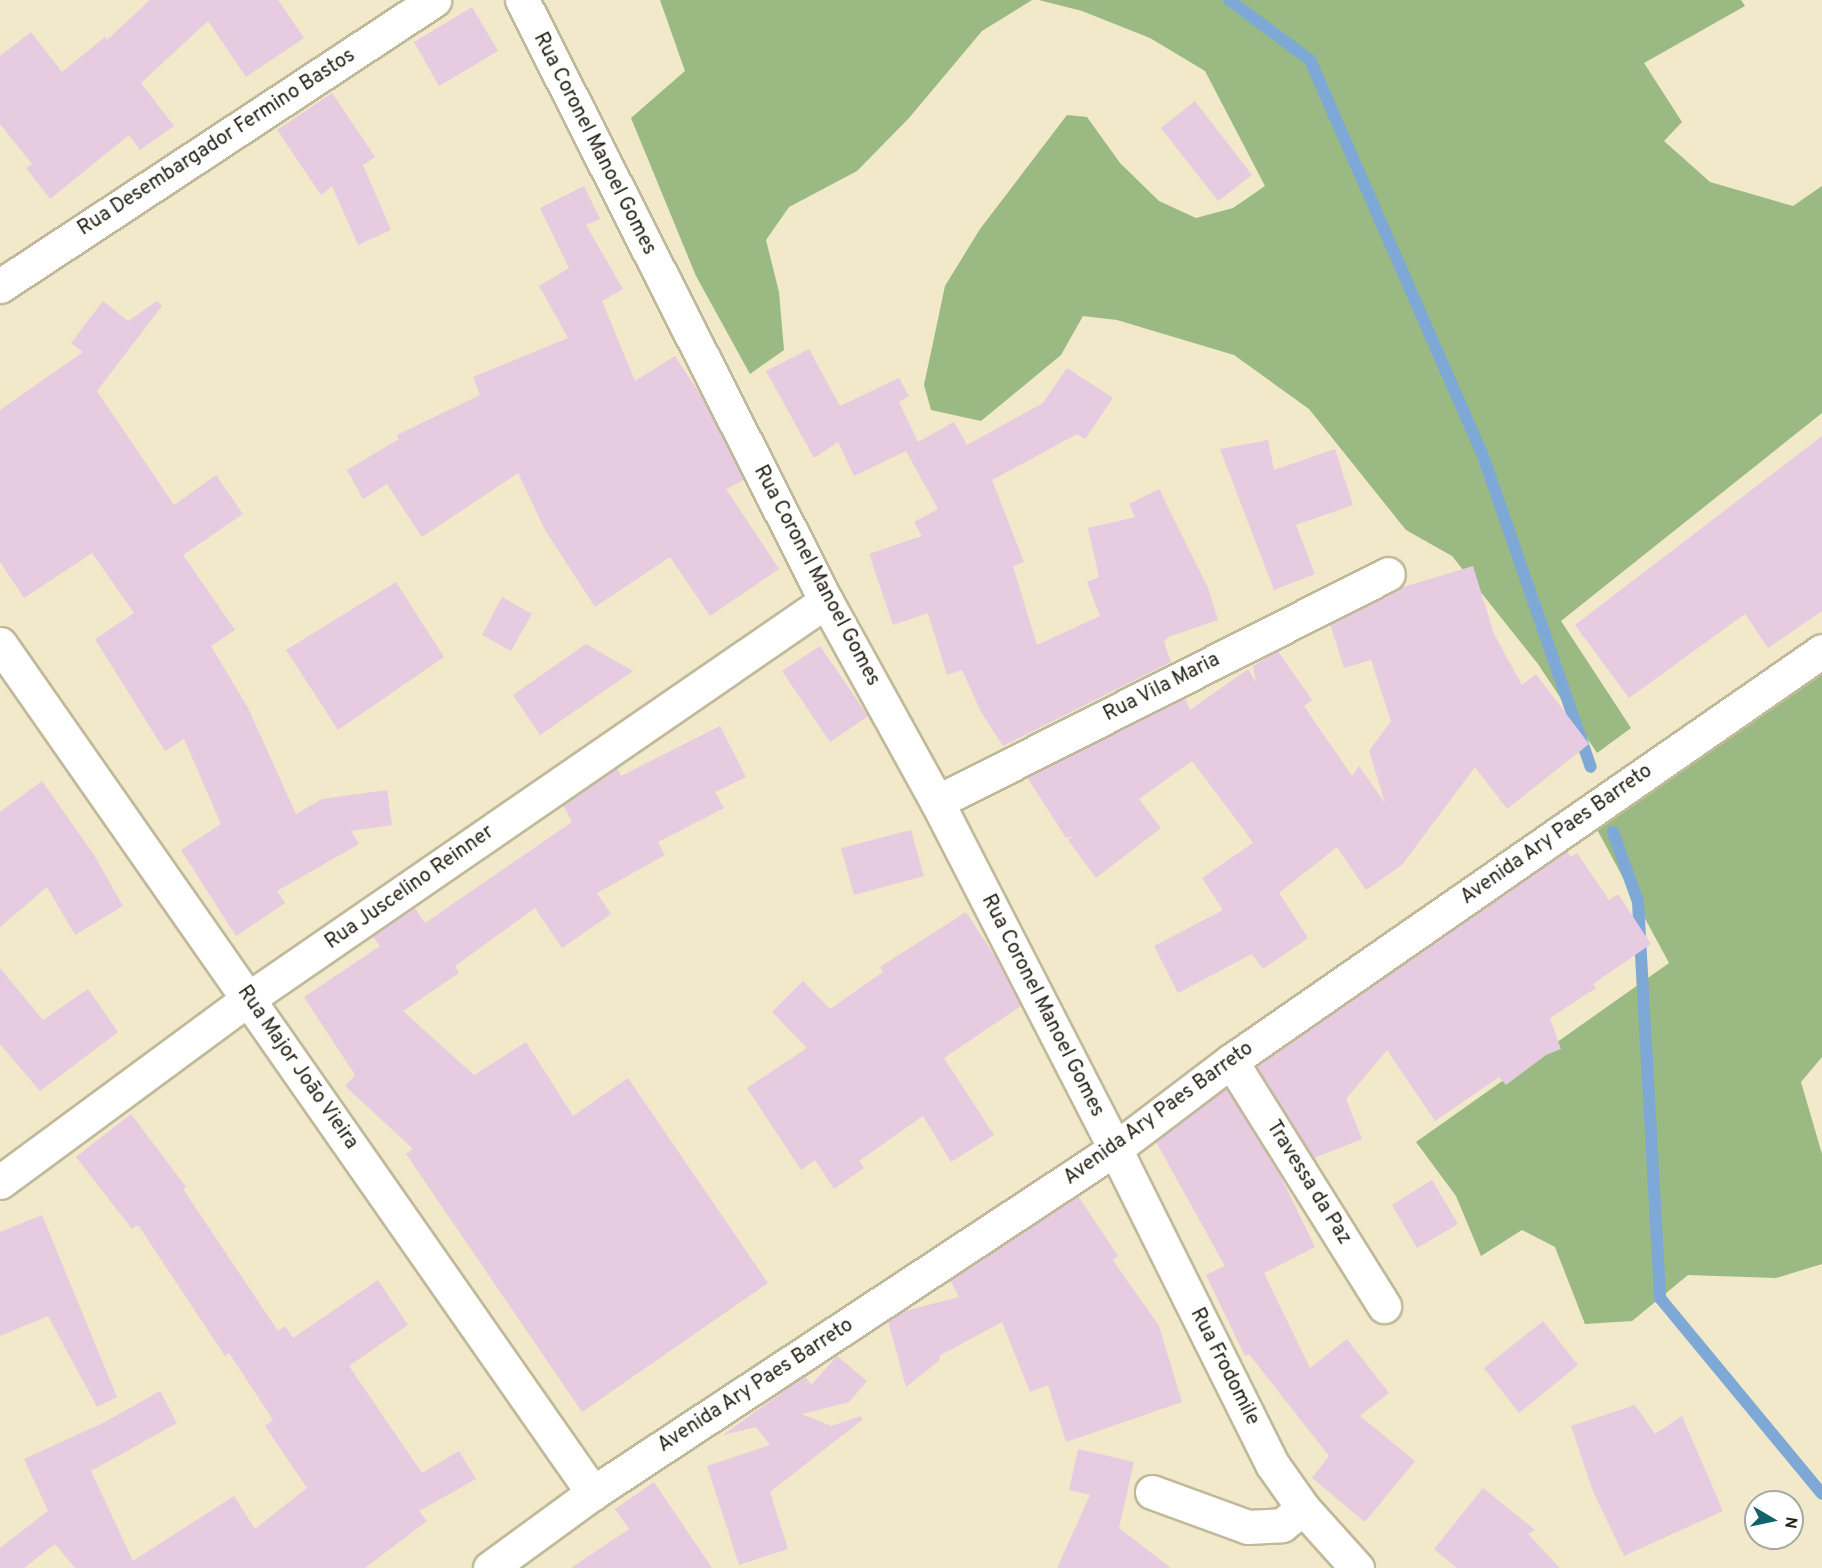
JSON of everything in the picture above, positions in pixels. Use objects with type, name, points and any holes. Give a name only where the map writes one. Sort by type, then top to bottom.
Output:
[{"type":"street","name":"Rua Desembargador Fermino Bastos","points":[[0,286],[435,0]]},
{"type":"street","name":"Rua Coronel Manoel Gomes","points":[[522,0],[826,601],[937,802],[1115,1149]]},
{"type":"street","name":"Rua Vila Maria","points":[[937,802],[1388,574]]},
{"type":"street","name":"Rua Juscelino Reinner","points":[[0,1182],[248,999],[826,601]]},
{"type":"street","name":"Rua Major João Vieira","points":[[0,644],[593,1493]]},
{"type":"street","name":"Avenida Ary Paes Barreto","points":[[490,1568],[593,1493],[1115,1149],[1231,1061],[1822,651]]},
{"type":"street","name":"Travessa da Paz","points":[[1231,1061],[1384,1306]]},
{"type":"street","name":"Rua Frodomile","points":[[1115,1149],[1272,1464],[1303,1508],[1357,1568]]},
{"type":"street","points":[[1152,1492],[1248,1527],[1282,1525],[1303,1508]]},
{"type":"green space","points":[[660,0],[1032,0],[982,31],[909,118],[857,171],[789,207],[766,240],[779,292],[784,350],[750,374],[696,276],[631,118],[685,71]]},
{"type":"green space","points":[[1039,0],[1741,0],[1745,6],[1644,63],[1682,122],[1664,141],[1710,182],[1793,206],[1822,186],[1822,413],[1561,621],[1631,728],[1597,753],[1538,664],[1452,556],[1406,530],[1309,409],[1234,355],[1117,320],[1083,316],[1061,355],[981,421],[931,410],[924,385],[945,286],[980,229],[1067,115],[1087,117],[1120,163],[1159,201],[1196,218],[1233,208],[1265,186],[1205,71],[1150,38],[1082,11]]},
{"type":"green space","points":[[1822,667],[1822,1057],[1801,1082],[1822,1154],[1822,1264],[1776,1278],[1688,1275],[1632,1321],[1585,1324],[1555,1247],[1522,1230],[1481,1256],[1456,1196],[1416,1142],[1669,963],[1593,822]]},
{"type":"building","points":[[150,0],[278,0],[304,38],[246,77],[208,21],[141,83],[174,126],[140,150],[129,135],[50,199],[26,168],[32,164],[0,124],[0,56],[31,32],[62,72],[105,37],[107,40]]},
{"type":"building","points":[[472,7],[498,51],[439,86],[414,42]]},
{"type":"building","points":[[332,93],[375,157],[363,165],[391,230],[358,245],[332,186],[321,195],[277,130]]},
{"type":"building","points":[[1195,101],[1252,175],[1218,201],[1161,128]]},
{"type":"building","points":[[584,186],[600,219],[586,225],[623,289],[602,301],[635,381],[675,356],[705,402],[744,480],[726,489],[779,569],[710,616],[670,557],[595,607],[545,530],[518,473],[422,537],[387,484],[363,499],[347,470],[399,439],[397,435],[480,395],[473,377],[568,338],[539,286],[569,268],[540,208]]},
{"type":"building","points":[[103,301],[128,321],[157,301],[162,306],[97,391],[174,505],[216,475],[243,514],[183,555],[235,630],[211,646],[248,708],[296,814],[322,799],[387,790],[392,825],[351,831],[359,844],[277,891],[285,903],[236,936],[181,850],[221,824],[184,739],[165,751],[95,639],[134,613],[92,553],[24,598],[0,562],[0,410],[83,352],[71,343]]},
{"type":"building","points":[[809,349],[840,406],[899,378],[909,396],[899,402],[918,442],[954,422],[967,445],[1043,403],[1067,368],[1113,398],[1085,439],[1077,434],[992,480],[1024,562],[1013,566],[1037,645],[1100,616],[1087,582],[1099,577],[1088,528],[1135,517],[1129,504],[1159,489],[1208,588],[1218,620],[1168,637],[1164,642],[1171,662],[1003,746],[981,712],[962,670],[947,675],[928,613],[893,625],[869,554],[922,536],[914,522],[938,509],[906,451],[854,476],[838,442],[814,458],[766,371]]},
{"type":"building","points":[[1822,436],[1822,611],[1768,648],[1745,614],[1629,698],[1575,625]]},
{"type":"building","points":[[1268,440],[1274,470],[1335,449],[1353,505],[1296,525],[1315,574],[1274,590],[1220,449]]},
{"type":"building","points":[[1473,566],[1494,634],[1522,685],[1536,674],[1589,744],[1507,809],[1475,767],[1402,865],[1366,890],[1337,847],[1279,893],[1308,938],[1263,969],[1252,954],[1178,993],[1154,946],[1223,910],[1202,878],[1253,843],[1244,830],[1192,761],[1139,799],[1161,828],[1096,878],[1068,840],[1074,836],[1066,838],[1027,777],[1185,698],[1190,710],[1248,669],[1256,683],[1253,666],[1278,651],[1312,700],[1304,706],[1352,776],[1359,766],[1385,803],[1369,751],[1391,721],[1371,660],[1344,668],[1330,624],[1400,588]]},
{"type":"building","points":[[396,582],[444,657],[338,730],[286,650]]},
{"type":"building","points":[[502,597],[532,614],[511,651],[482,635]]},
{"type":"building","points":[[586,644],[633,671],[540,735],[513,695]]},
{"type":"building","points":[[820,646],[868,716],[830,742],[782,671]]},
{"type":"building","points":[[720,726],[746,777],[715,792],[724,808],[658,842],[665,855],[597,893],[611,914],[562,948],[535,908],[455,966],[459,973],[403,1011],[474,1075],[526,1042],[573,1116],[628,1078],[768,1283],[582,1412],[406,1154],[413,1149],[345,1086],[355,1075],[304,997],[380,946],[373,937],[415,908],[425,923],[572,822],[563,805],[617,768],[621,776]]},
{"type":"building","points":[[42,781],[94,855],[123,906],[75,935],[47,887],[0,927],[0,812]]},
{"type":"building","points":[[911,830],[924,876],[854,895],[841,848]]},
{"type":"building","points":[[1566,851],[1571,857],[1577,853],[1609,900],[1618,894],[1651,944],[1593,984],[1596,988],[1550,1018],[1561,1049],[1546,1055],[1506,1085],[1499,1077],[1435,1121],[1387,1050],[1346,1099],[1362,1139],[1314,1158],[1256,1066]]},
{"type":"building","points":[[966,912],[994,955],[1021,1006],[944,1058],[994,1135],[951,1162],[923,1116],[859,1161],[864,1168],[834,1189],[815,1160],[801,1170],[747,1088],[807,1048],[772,1012],[803,981],[830,1009],[883,972],[880,967]]},
{"type":"building","points":[[0,968],[43,1020],[88,989],[118,1032],[40,1091],[0,1044]]},
{"type":"building","points":[[1226,1088],[1280,1175],[1315,1247],[1264,1273],[1310,1368],[1347,1339],[1389,1393],[1360,1416],[1415,1461],[1365,1522],[1312,1478],[1329,1456],[1249,1354],[1245,1356],[1206,1275],[1225,1266],[1156,1142]]},
{"type":"building","points":[[131,1114],[186,1187],[183,1189],[278,1331],[285,1326],[293,1338],[378,1280],[408,1325],[349,1366],[422,1473],[459,1451],[476,1479],[419,1511],[427,1521],[365,1568],[75,1568],[55,1544],[24,1568],[0,1568],[0,1548],[48,1511],[24,1459],[105,1422],[160,1391],[177,1423],[91,1471],[133,1561],[234,1496],[255,1529],[307,1488],[265,1426],[273,1420],[229,1353],[225,1356],[138,1225],[132,1229],[76,1157]]},
{"type":"building","points":[[1432,1180],[1458,1224],[1417,1248],[1392,1205]]},
{"type":"building","points":[[1078,1196],[1118,1256],[1113,1260],[1159,1326],[1182,1402],[1066,1442],[1048,1385],[1030,1392],[1002,1322],[939,1356],[940,1360],[906,1387],[888,1321],[901,1312],[959,1297],[950,1280]]},
{"type":"building","points":[[42,1215],[117,1397],[97,1407],[48,1316],[0,1336],[0,1232]]},
{"type":"building","points":[[1543,1321],[1578,1365],[1519,1413],[1484,1368]]},
{"type":"building","points":[[837,1356],[867,1381],[849,1402],[802,1414],[831,1426],[861,1416],[862,1420],[770,1492],[788,1549],[739,1565],[707,1466],[770,1445],[756,1427],[723,1435],[805,1376],[811,1385]]},
{"type":"building","points":[[1635,1405],[1655,1434],[1682,1416],[1723,1511],[1624,1556],[1592,1489],[1571,1426]]},
{"type":"building","points":[[1078,1449],[1134,1462],[1119,1528],[1171,1568],[1057,1568],[1090,1495],[1069,1490]]},
{"type":"building","points":[[654,1482],[712,1568],[571,1568],[629,1529],[615,1509]]},
{"type":"building","points":[[1483,1488],[1535,1530],[1528,1534],[1560,1568],[1457,1568],[1434,1549]]},
{"type":"waterway","points":[[1229,0],[1310,60],[1482,453],[1591,767]]},
{"type":"waterway","points":[[1613,832],[1638,902],[1660,1298],[1822,1494]]}]
